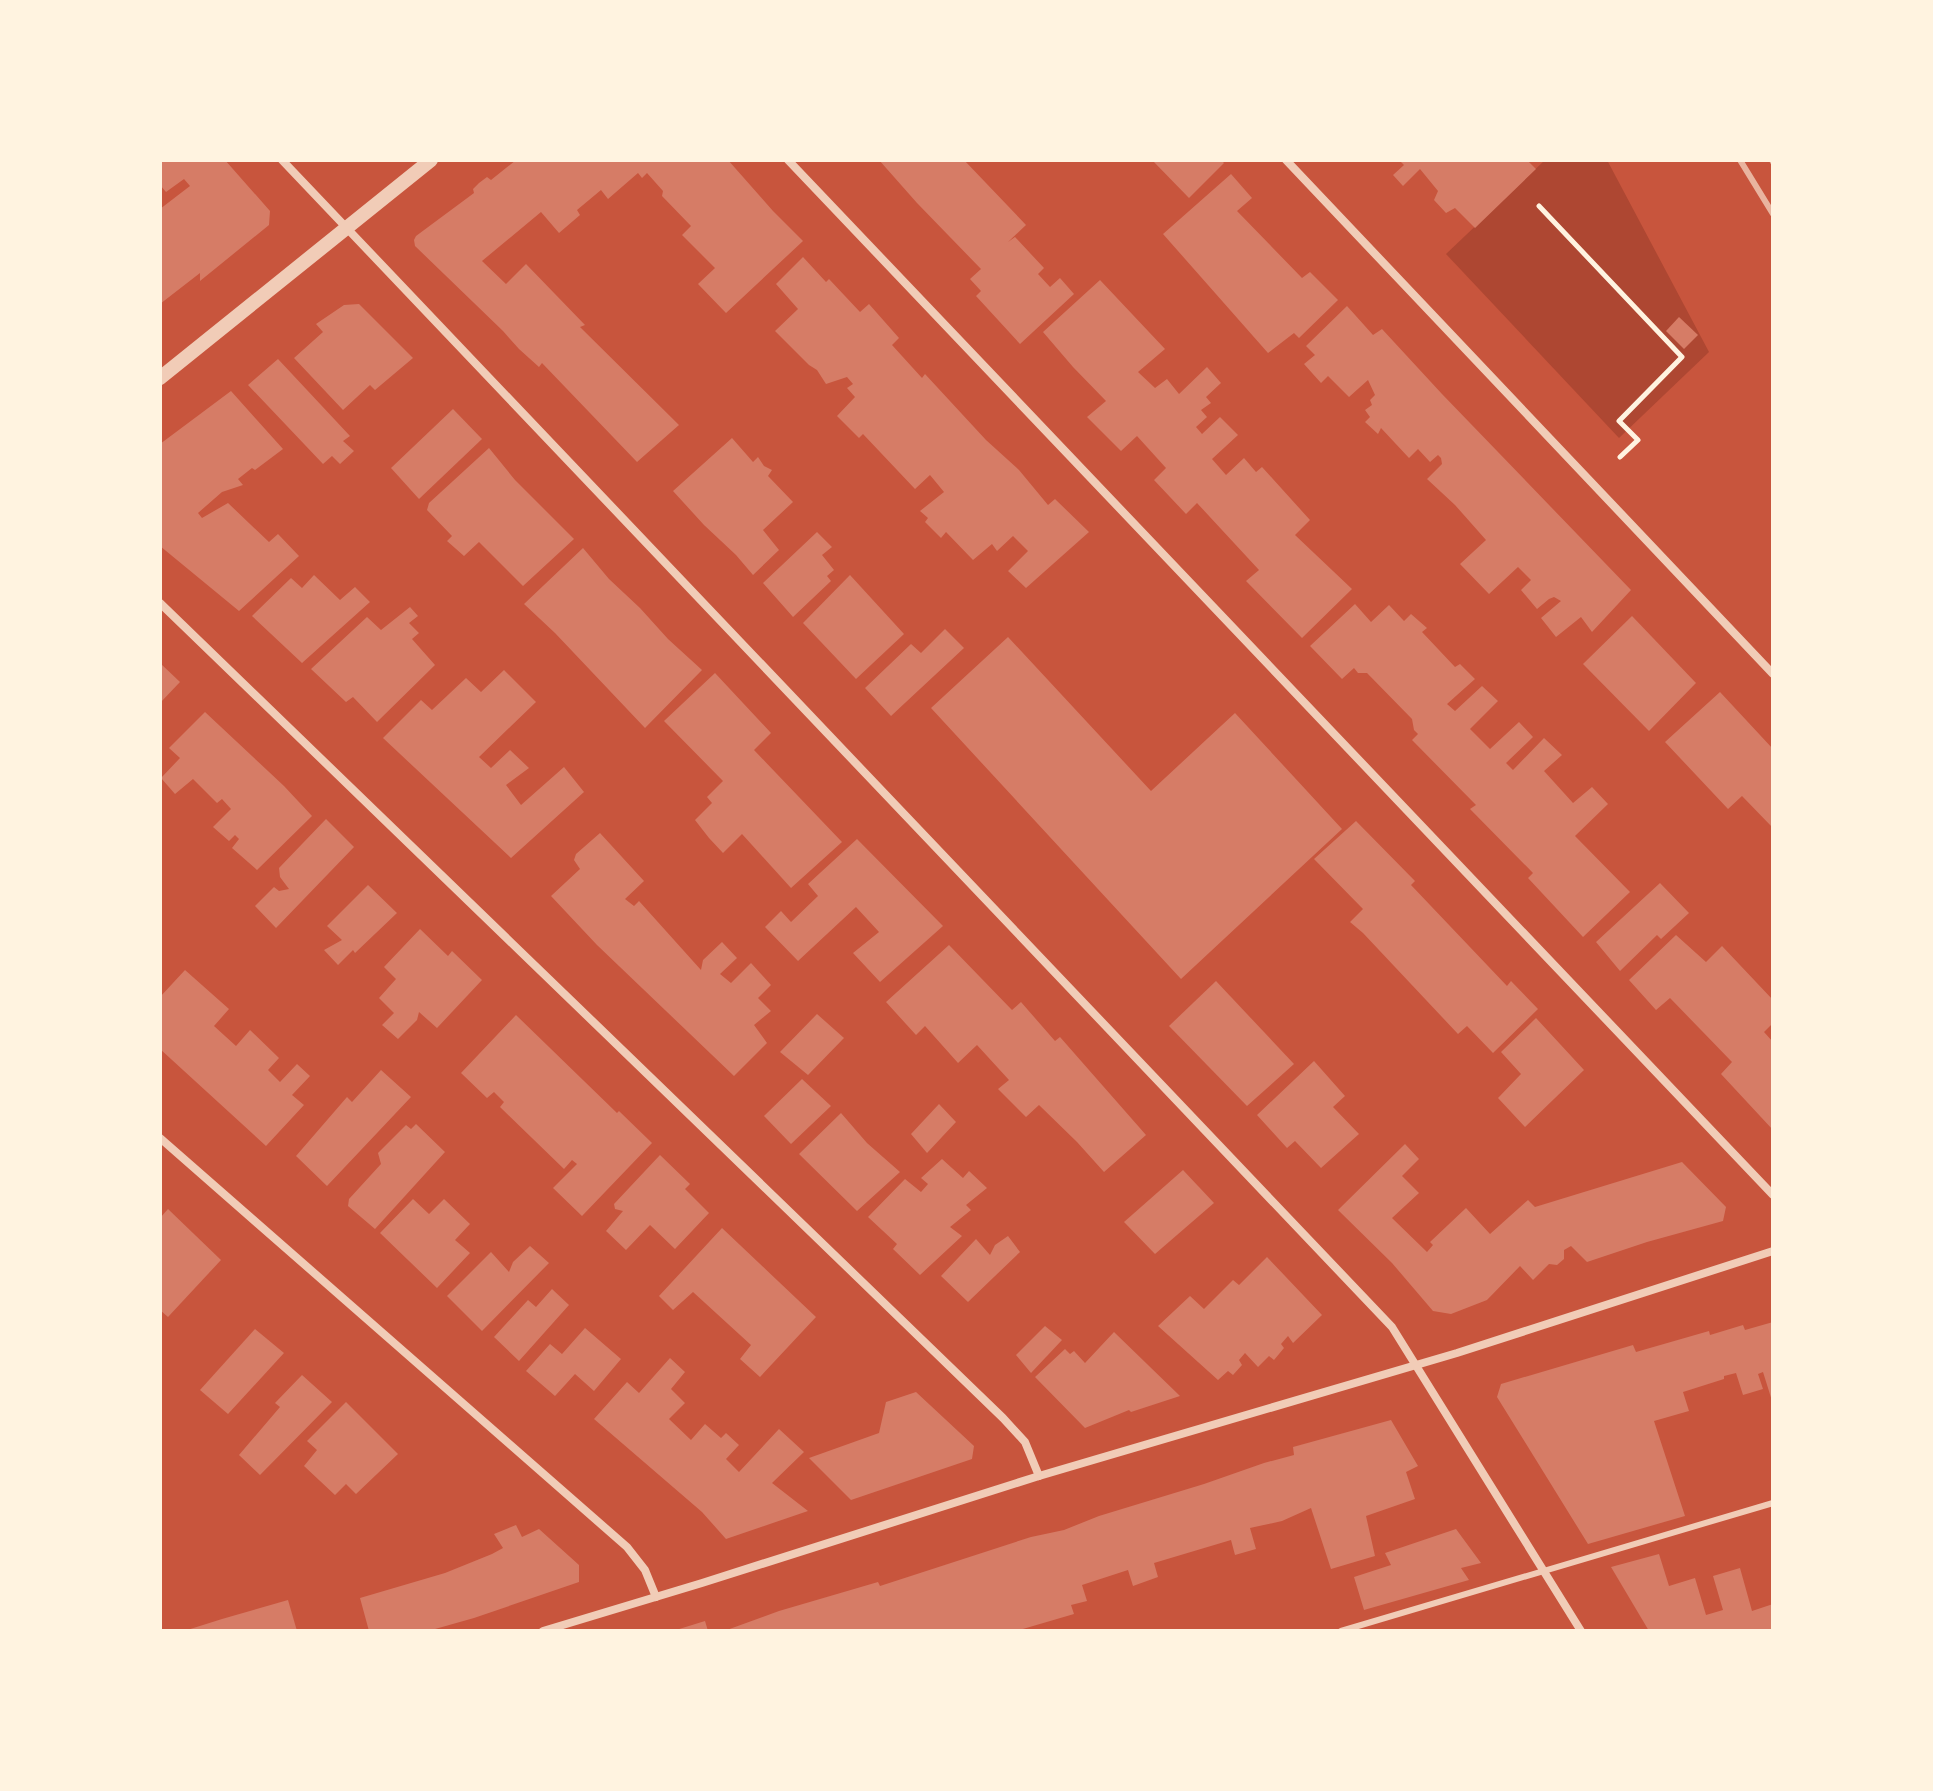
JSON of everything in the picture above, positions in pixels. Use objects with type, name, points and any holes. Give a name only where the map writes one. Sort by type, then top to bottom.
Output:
[{"type":"street","points":[[282,160],[1392,1327],[1581,1631]]},
{"type":"street","points":[[160,378],[431,160]]},
{"type":"street","points":[[788,160],[1773,1195]]},
{"type":"street","points":[[1286,160],[1773,674]]},
{"type":"street","points":[[160,603],[1003,1418],[1025,1442],[1039,1476]]},
{"type":"street","points":[[160,1138],[627,1547],[645,1570],[656,1597]]},
{"type":"street","points":[[543,1631],[1039,1476],[1457,1353],[1773,1251]]},
{"type":"lane","points":[[1341,1631],[1773,1503]]},
{"type":"path","points":[[1539,206],[1682,357],[1619,421],[1638,440],[1620,457]]},
{"type":"shaded area","points":[[1545,160],[1607,160],[1709,352],[1619,438],[1446,254]]},
{"type":"building","points":[[160,160],[225,160],[270,211],[269,225],[200,281],[200,273],[160,304],[160,209],[190,186],[184,179],[166,192],[160,185]]},
{"type":"building","points":[[516,160],[728,160],[803,241],[726,313],[698,284],[715,268],[682,235],[691,226],[662,196],[663,191],[647,173],[642,178],[638,173],[608,199],[601,190],[577,210],[580,215],[559,233],[541,212],[482,261],[506,284],[526,264],[585,325],[580,327],[679,425],[637,462],[542,363],[539,367],[519,349],[415,246],[416,236],[474,193],[473,189],[479,183],[487,177],[491,180]]},
{"type":"building","points":[[879,160],[964,160],[1026,225],[1008,242],[1015,237],[1044,268],[1038,274],[1050,287],[1060,278],[1074,294],[1020,344],[976,296],[981,291],[970,279],[981,269]]},
{"type":"building","points":[[1152,160],[1221,160],[1224,163],[1189,198]]},
{"type":"building","points":[[1399,160],[1527,160],[1536,169],[1475,228],[1455,208],[1446,213],[1434,200],[1438,191],[1420,169],[1403,186],[1393,175],[1404,165]]},
{"type":"building","points":[[1231,174],[1252,198],[1237,211],[1302,278],[1310,272],[1338,300],[1299,338],[1294,333],[1268,353],[1163,234]]},
{"type":"building","points":[[803,257],[860,312],[869,304],[899,338],[892,345],[922,378],[925,374],[986,440],[1019,470],[1048,505],[1055,499],[1089,532],[1026,588],[1008,571],[1028,551],[1013,536],[997,551],[992,544],[973,560],[946,532],[941,538],[925,522],[928,518],[920,511],[944,492],[930,475],[915,489],[863,434],[859,438],[837,416],[855,397],[847,388],[853,384],[847,377],[826,384],[817,370],[775,331],[798,309],[776,284]]},
{"type":"building","points":[[1100,280],[1165,349],[1138,372],[1155,388],[1167,379],[1179,394],[1207,367],[1221,383],[1206,397],[1211,403],[1201,410],[1207,417],[1196,427],[1202,434],[1220,417],[1238,435],[1212,459],[1226,475],[1244,458],[1256,472],[1262,467],[1310,520],[1295,535],[1352,589],[1302,638],[1246,581],[1259,570],[1197,503],[1186,514],[1154,480],[1166,468],[1137,436],[1121,451],[1087,417],[1106,401],[1043,332]]},
{"type":"building","points":[[359,304],[413,358],[375,390],[370,385],[343,410],[294,358],[323,332],[316,324],[344,305]]},
{"type":"building","points":[[1347,306],[1373,335],[1382,329],[1631,590],[1592,632],[1581,617],[1556,637],[1541,618],[1561,601],[1554,597],[1537,609],[1521,590],[1531,580],[1518,567],[1489,594],[1460,564],[1486,540],[1427,479],[1442,464],[1441,458],[1438,455],[1430,462],[1418,449],[1409,458],[1381,428],[1378,434],[1365,422],[1370,417],[1365,410],[1372,405],[1370,400],[1375,395],[1368,380],[1349,397],[1328,376],[1321,383],[1304,364],[1315,355],[1306,346]]},
{"type":"building","points":[[1679,317],[1698,335],[1684,349],[1666,331]]},
{"type":"building","points":[[278,359],[350,436],[343,441],[354,451],[340,464],[332,456],[323,464],[248,385]]},
{"type":"building","points":[[231,391],[283,449],[238,479],[243,485],[222,492],[198,513],[202,518],[228,503],[269,542],[278,534],[299,556],[239,611],[160,546],[160,444]]},
{"type":"building","points":[[453,409],[482,439],[419,499],[391,468]]},
{"type":"building","points":[[732,438],[753,462],[758,457],[764,466],[772,470],[768,476],[793,502],[763,530],[779,550],[753,575],[673,491]]},
{"type":"building","points":[[489,448],[515,480],[574,539],[523,586],[479,542],[464,556],[447,541],[452,536],[427,510],[429,503]]},
{"type":"building","points":[[817,532],[832,547],[822,555],[834,570],[827,576],[831,581],[793,617],[763,583]]},
{"type":"building","points":[[583,548],[609,579],[702,670],[645,728],[524,604]]},
{"type":"building","points":[[314,575],[340,600],[355,587],[370,602],[302,663],[252,616],[291,578],[302,588]]},
{"type":"building","points":[[850,575],[904,634],[856,679],[803,623]]},
{"type":"building","points":[[1355,604],[1371,622],[1389,605],[1404,621],[1411,614],[1427,628],[1422,632],[1455,667],[1460,664],[1475,679],[1447,704],[1455,711],[1482,686],[1498,701],[1470,729],[1490,749],[1519,722],[1533,737],[1506,763],[1513,770],[1544,738],[1562,755],[1544,771],[1573,803],[1592,787],[1608,804],[1575,836],[1630,892],[1583,937],[1528,878],[1533,873],[1470,809],[1476,805],[1412,740],[1418,734],[1412,719],[1367,673],[1358,673],[1354,668],[1342,679],[1310,646]]},
{"type":"building","points":[[410,607],[418,616],[409,623],[419,633],[412,639],[435,665],[377,722],[353,697],[346,702],[311,669],[367,617],[381,630]]},
{"type":"building","points":[[1632,616],[1696,683],[1649,731],[1583,664]]},
{"type":"building","points":[[945,629],[964,648],[891,716],[865,688],[911,644],[921,653]]},
{"type":"building","points":[[1008,637],[1151,791],[1235,713],[1342,829],[1181,979],[931,708]]},
{"type":"building","points":[[160,663],[180,682],[160,703]]},
{"type":"building","points":[[504,670],[536,702],[479,757],[491,768],[510,750],[529,768],[506,785],[521,805],[564,767],[584,792],[511,858],[383,738],[421,700],[432,710],[466,678],[481,692]]},
{"type":"building","points":[[715,673],[771,733],[754,750],[842,842],[791,888],[742,834],[723,853],[695,820],[712,803],[707,797],[723,781],[664,721]]},
{"type":"building","points":[[1720,692],[1773,749],[1773,828],[1742,796],[1728,809],[1665,742]]},
{"type":"building","points":[[205,712],[312,816],[257,870],[232,848],[239,839],[235,835],[229,841],[213,827],[231,809],[222,799],[217,803],[193,779],[175,794],[161,778],[180,758],[169,748]]},
{"type":"building","points":[[326,819],[354,847],[276,928],[255,906],[274,887],[279,891],[289,889],[280,877],[279,868]]},
{"type":"building","points":[[1356,821],[1415,881],[1411,885],[1507,986],[1511,981],[1538,1009],[1493,1053],[1467,1026],[1458,1034],[1350,922],[1363,909],[1314,859]]},
{"type":"building","points":[[600,833],[644,881],[625,899],[634,906],[639,901],[701,970],[703,960],[722,942],[737,958],[720,974],[731,983],[751,963],[771,985],[758,998],[771,1011],[754,1025],[767,1043],[734,1076],[597,945],[551,896],[580,869],[574,860],[576,854]]},
{"type":"building","points":[[857,839],[943,926],[880,982],[853,953],[879,932],[856,907],[798,961],[765,927],[781,911],[791,922],[818,896],[808,884]]},
{"type":"building","points":[[1660,883],[1689,913],[1661,939],[1657,935],[1620,971],[1596,942]]},
{"type":"building","points":[[368,885],[397,913],[338,965],[324,950],[342,940],[327,926]]},
{"type":"building","points":[[420,929],[448,956],[452,951],[482,980],[437,1028],[419,1012],[417,1020],[398,1039],[382,1025],[394,1013],[379,998],[396,979],[384,967]]},
{"type":"building","points":[[1676,935],[1706,962],[1722,946],[1773,1000],[1773,1023],[1764,1032],[1773,1042],[1773,1130],[1721,1074],[1732,1062],[1670,998],[1656,1010],[1629,980]]},
{"type":"building","points":[[949,945],[1012,1010],[1021,1002],[1055,1041],[1060,1037],[1146,1135],[1104,1172],[1039,1105],[1026,1117],[998,1089],[1009,1080],[977,1045],[958,1063],[925,1026],[916,1035],[886,1002]]},
{"type":"building","points":[[185,970],[229,1009],[214,1026],[236,1046],[250,1030],[279,1058],[268,1070],[280,1082],[297,1064],[310,1076],[292,1095],[304,1105],[266,1146],[160,1049],[160,997]]},
{"type":"building","points":[[1216,981],[1294,1064],[1247,1106],[1169,1026]]},
{"type":"building","points":[[817,1014],[844,1038],[808,1075],[780,1052]]},
{"type":"building","points":[[516,1015],[652,1143],[582,1216],[553,1188],[577,1164],[572,1160],[564,1169],[500,1107],[504,1102],[494,1092],[487,1098],[461,1073]]},
{"type":"building","points":[[1536,1018],[1584,1070],[1525,1127],[1498,1098],[1521,1074],[1501,1052]]},
{"type":"building","points":[[1314,1061],[1345,1096],[1333,1107],[1359,1134],[1321,1168],[1295,1141],[1287,1148],[1257,1115]]},
{"type":"building","points":[[381,1070],[411,1097],[327,1186],[296,1156],[347,1097],[352,1102]]},
{"type":"building","points":[[802,1079],[831,1106],[791,1144],[764,1116]]},
{"type":"building","points":[[939,1104],[956,1122],[927,1153],[911,1134]]},
{"type":"building","points":[[841,1113],[867,1143],[900,1172],[857,1211],[799,1154]]},
{"type":"building","points":[[416,1124],[445,1152],[375,1229],[348,1206],[349,1199],[381,1164],[378,1153],[406,1125],[411,1129]]},
{"type":"building","points":[[1405,1144],[1419,1159],[1402,1176],[1419,1193],[1392,1218],[1427,1252],[1433,1245],[1430,1242],[1466,1208],[1490,1234],[1528,1200],[1535,1207],[1682,1162],[1726,1207],[1723,1221],[1587,1262],[1571,1246],[1564,1250],[1564,1259],[1557,1265],[1549,1264],[1533,1280],[1520,1266],[1487,1300],[1451,1314],[1433,1311],[1392,1263],[1338,1210]]},
{"type":"building","points":[[660,1155],[690,1184],[685,1189],[709,1213],[675,1249],[650,1225],[626,1250],[606,1231],[623,1211],[615,1209],[614,1204]]},
{"type":"building","points":[[942,1159],[963,1178],[969,1171],[987,1188],[966,1205],[971,1210],[950,1227],[962,1236],[920,1275],[893,1249],[897,1244],[868,1217],[905,1179],[921,1192],[928,1184],[921,1178]]},
{"type":"building","points":[[1183,1170],[1214,1203],[1155,1254],[1124,1222]]},
{"type":"building","points":[[413,1199],[429,1214],[444,1199],[470,1224],[455,1240],[470,1253],[437,1288],[380,1233]]},
{"type":"building","points":[[168,1209],[221,1260],[168,1317],[160,1310],[160,1218]]},
{"type":"building","points":[[722,1228],[816,1317],[760,1377],[740,1359],[751,1345],[693,1292],[673,1310],[659,1296]]},
{"type":"building","points":[[1008,1236],[1020,1252],[968,1302],[941,1276],[976,1239],[990,1255],[995,1245]]},
{"type":"building","points":[[530,1246],[549,1263],[482,1331],[447,1296],[491,1252],[509,1272],[513,1262]]},
{"type":"building","points":[[1267,1257],[1322,1315],[1293,1343],[1288,1336],[1281,1344],[1284,1348],[1274,1360],[1269,1356],[1258,1367],[1245,1353],[1239,1360],[1242,1365],[1233,1375],[1228,1371],[1218,1380],[1158,1326],[1190,1296],[1204,1309],[1233,1280],[1239,1285]]},
{"type":"building","points":[[552,1289],[569,1305],[519,1361],[494,1337],[528,1300],[536,1307]]},
{"type":"building","points":[[1773,1322],[1773,1404],[1763,1372],[1758,1374],[1763,1389],[1743,1395],[1736,1373],[1683,1392],[1689,1411],[1654,1421],[1685,1516],[1588,1544],[1497,1397],[1501,1384],[1633,1345],[1636,1352],[1709,1331],[1710,1335],[1743,1325],[1745,1330]]},
{"type":"building","points":[[1045,1326],[1062,1340],[1031,1373],[1016,1355]]},
{"type":"building","points":[[585,1328],[621,1359],[594,1391],[575,1374],[555,1396],[526,1371],[550,1344],[562,1354]]},
{"type":"building","points":[[255,1329],[284,1353],[228,1414],[200,1390]]},
{"type":"building","points":[[1114,1332],[1180,1396],[1131,1412],[1129,1410],[1085,1428],[1035,1377],[1065,1349],[1070,1354],[1074,1351],[1085,1363]]},
{"type":"building","points":[[670,1358],[685,1372],[671,1389],[685,1403],[669,1419],[691,1440],[705,1424],[721,1438],[726,1433],[739,1445],[726,1459],[739,1472],[779,1429],[804,1452],[772,1483],[808,1511],[726,1539],[702,1512],[594,1419],[627,1382],[639,1393]]},
{"type":"building","points":[[302,1375],[332,1402],[260,1475],[239,1455],[280,1407],[275,1403]]},
{"type":"building","points":[[916,1392],[974,1446],[972,1459],[851,1500],[809,1458],[879,1433],[886,1402]]},
{"type":"building","points":[[346,1402],[398,1454],[356,1494],[346,1484],[335,1495],[304,1466],[317,1450],[307,1441]]},
{"type":"building","points":[[1391,1420],[1418,1466],[1406,1472],[1415,1499],[1366,1516],[1375,1556],[1331,1569],[1311,1508],[1282,1521],[1250,1528],[1256,1549],[1235,1555],[1231,1540],[1154,1563],[1158,1577],[1133,1586],[1128,1570],[1082,1585],[1087,1601],[1071,1605],[1074,1614],[1016,1631],[724,1631],[779,1611],[878,1582],[880,1586],[1031,1537],[1064,1530],[1099,1516],[1294,1455],[1293,1447]]},
{"type":"building","points":[[516,1525],[522,1537],[539,1529],[579,1565],[579,1582],[428,1631],[369,1631],[360,1598],[445,1573],[492,1554],[503,1548],[494,1534]]},
{"type":"building","points":[[1456,1529],[1481,1563],[1461,1568],[1469,1580],[1364,1610],[1354,1577],[1391,1565],[1385,1553]]},
{"type":"building","points":[[1659,1554],[1669,1586],[1695,1578],[1706,1615],[1723,1610],[1713,1576],[1740,1568],[1752,1611],[1773,1604],[1773,1631],[1649,1631],[1611,1567]]},
{"type":"building","points":[[288,1600],[297,1631],[184,1631],[222,1619]]},
{"type":"building","points":[[705,1621],[708,1631],[676,1631],[676,1630]]},
{"type":"railway","points":[[1740,160],[1773,214]]}]
